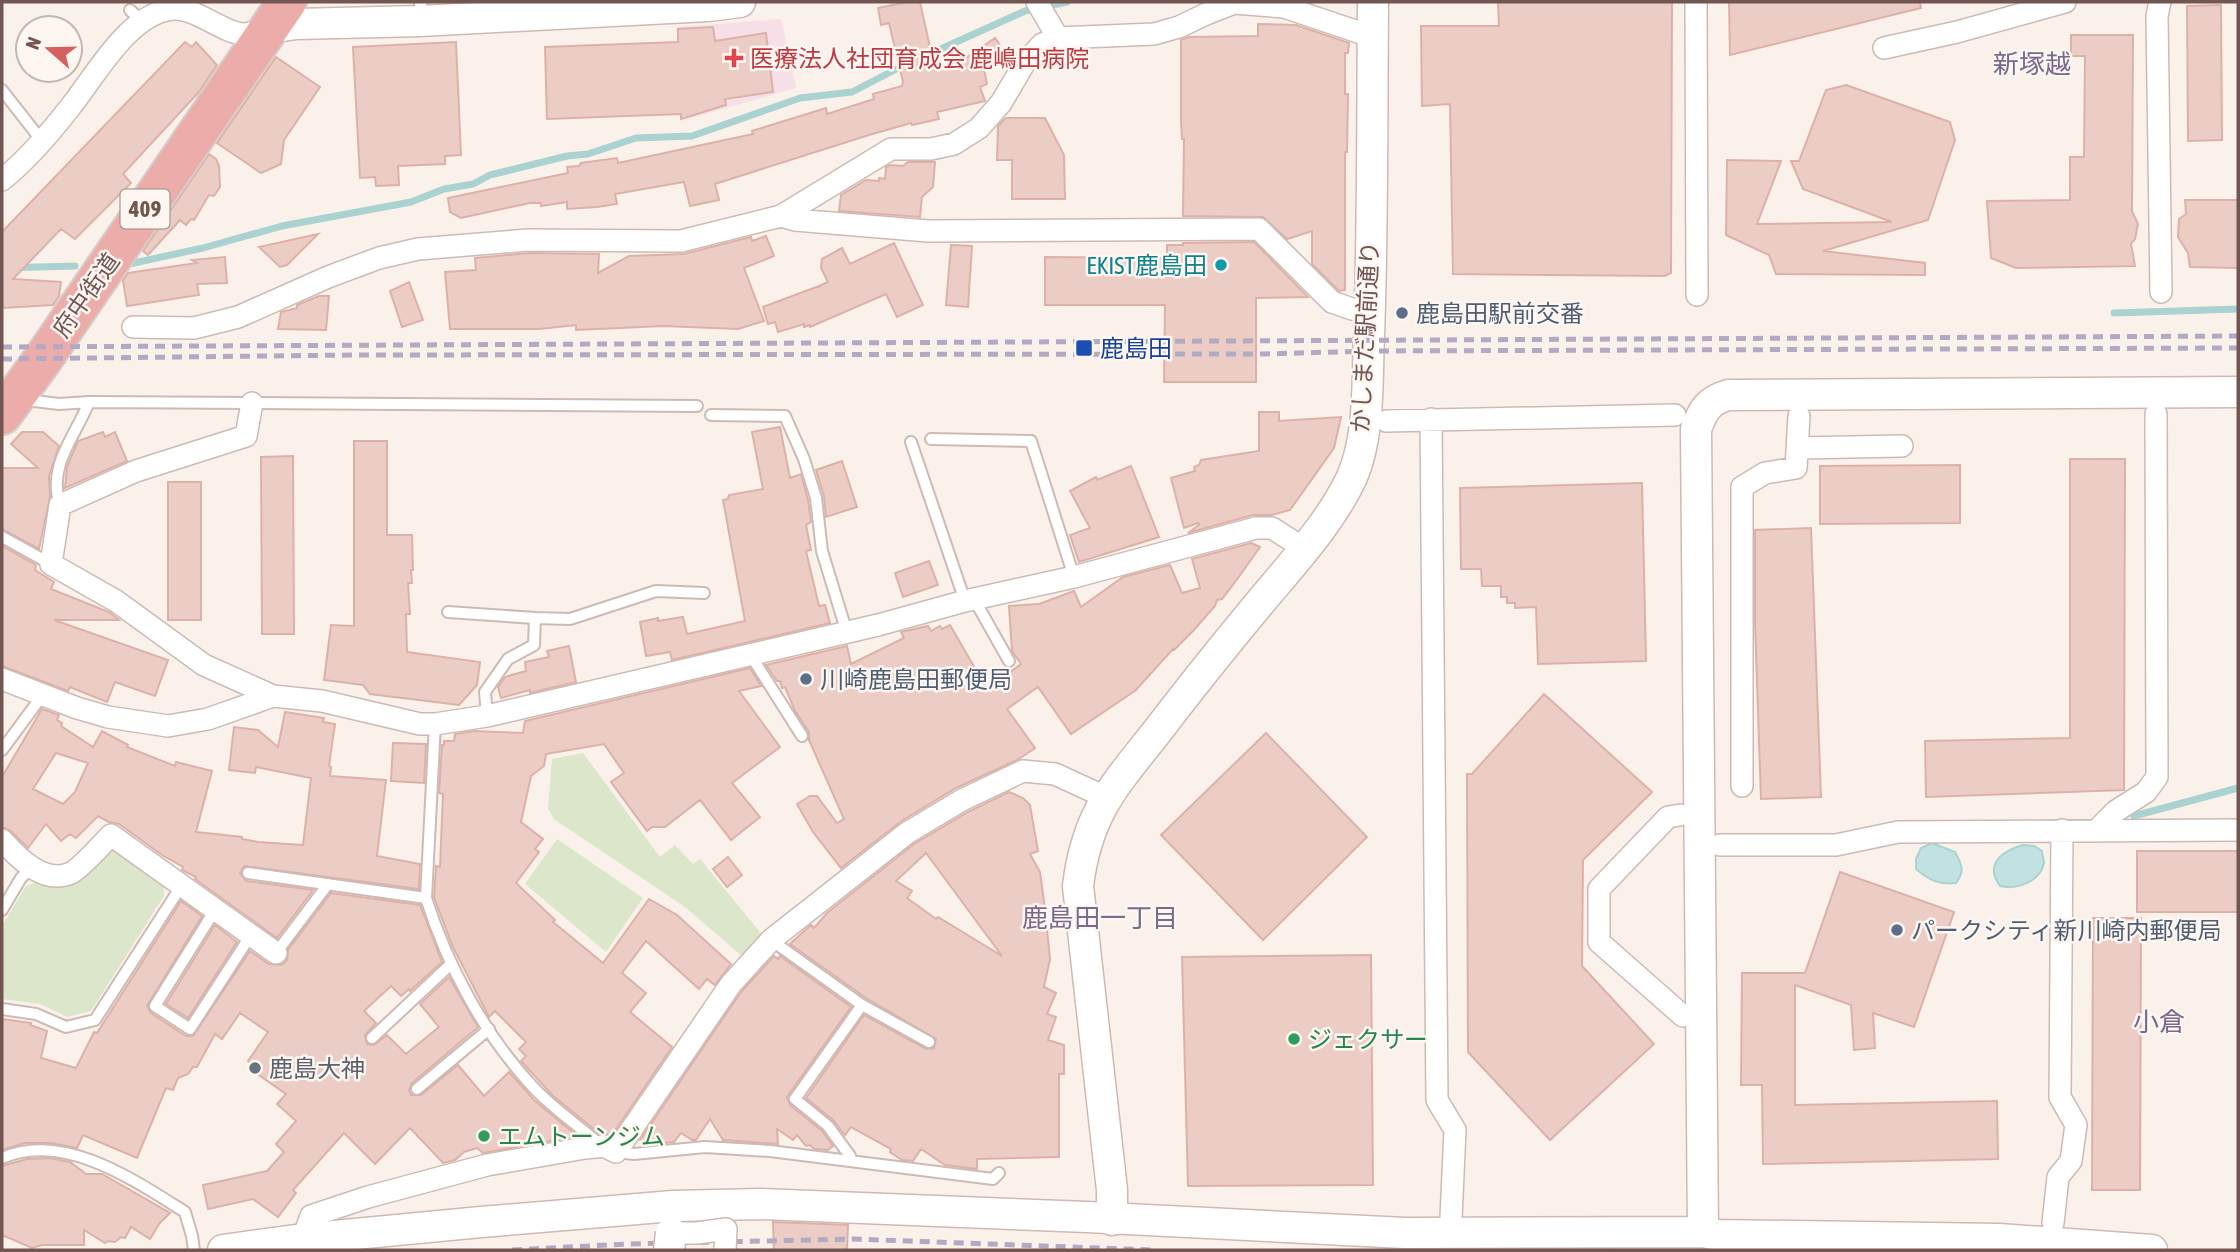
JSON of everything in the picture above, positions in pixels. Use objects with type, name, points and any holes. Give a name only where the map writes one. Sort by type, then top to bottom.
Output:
[{"type":"highway","name":"府中街道","points":[[14,407],[43,359],[278,15]]},
{"type":"street","points":[[2,180],[43,141],[137,16],[175,8],[242,34],[278,15],[296,24],[421,7],[708,6],[740,2]]},
{"type":"street","points":[[1037,2],[1058,38]]},
{"type":"street","name":"かしまだ駅前通り","points":[[1100,1218],[1112,1190],[1078,886],[1082,856],[1088,833],[1105,797],[1224,646],[1305,549],[1339,499],[1359,459],[1366,418],[1370,311],[1373,2]]},
{"type":"street","points":[[1696,2],[1698,295]]},
{"type":"street","points":[[1884,48],[1957,32],[2065,2]]},
{"type":"street","points":[[2160,2],[2157,16],[2161,292]]},
{"type":"street","points":[[134,327],[194,328],[238,317],[328,277],[379,258],[418,249],[528,240],[681,242],[781,216],[891,149],[931,149],[954,144],[979,128],[1000,103],[1024,64],[1042,44],[1058,38],[1154,34],[1179,27],[1234,3],[1284,7],[1373,37]]},
{"type":"street","points":[[781,216],[795,220],[928,231],[1259,229],[1332,302],[1352,309],[1370,311]]},
{"type":"street","points":[[1703,1232],[1696,429],[1703,409],[1714,400],[1728,396],[2238,392]]},
{"type":"street","points":[[252,403],[246,436],[136,471],[60,505],[51,564],[116,601],[204,665],[274,696],[322,701],[420,724],[487,716],[846,633],[970,600],[1074,577],[1256,528],[1272,528],[1305,549]]},
{"type":"street","points":[[2096,831],[2116,811],[2146,792],[2157,777],[2156,414]]},
{"type":"street","points":[[1386,421],[1675,415]]},
{"type":"street","points":[[1742,786],[1742,486],[1765,473],[1796,468],[1799,416]]},
{"type":"street","points":[[1431,419],[1437,1100],[1455,1130],[1451,1218]]},
{"type":"street","points":[[1798,448],[1902,446]]},
{"type":"street","points":[[2,679],[42,696],[108,717],[168,726],[208,719],[274,696]]},
{"type":"street","points":[[311,1238],[311,1216],[368,1197],[487,1165],[610,1149],[731,984],[771,940],[907,833],[962,800],[1023,771],[1055,774],[1105,797]]},
{"type":"street","points":[[1680,815],[1668,817],[1599,889],[1599,929],[1600,942],[1683,1016]]},
{"type":"street","points":[[2053,1223],[2058,1177],[2071,1161],[2076,1125],[2060,1097],[2062,830]]},
{"type":"street","points":[[1720,845],[1836,845],[1898,832],[2238,830]]},
{"type":"street","points":[[2,840],[31,868],[52,876],[72,873],[111,835],[276,953]]},
{"type":"street","points":[[671,1230],[761,1204],[1405,1233],[1703,1232],[1718,1235],[1999,1239],[2152,1250]]},
{"type":"street","points":[[223,1250],[311,1238],[671,1230],[697,1233],[726,1229],[725,1250]]},
{"type":"lane","points":[[2,90],[43,141]]},
{"type":"lane","points":[[60,505],[57,497],[58,464],[76,433],[89,402]]},
{"type":"lane","points":[[14,407],[89,402],[697,406]]},
{"type":"lane","points":[[711,415],[785,416],[804,459],[816,498],[822,551],[846,633]]},
{"type":"lane","points":[[931,439],[1031,441],[1074,577]]},
{"type":"lane","points":[[911,442],[970,600],[1009,661]]},
{"type":"lane","points":[[2,537],[51,564]]},
{"type":"lane","points":[[448,612],[570,619],[656,592],[704,593]]},
{"type":"lane","points":[[487,716],[485,692],[508,659],[534,645],[535,618]]},
{"type":"lane","points":[[753,654],[755,662],[802,736]]},
{"type":"lane","points":[[2,750],[42,696]]},
{"type":"lane","points":[[435,724],[426,898],[451,964],[489,1029],[533,1088],[610,1149],[634,1154],[705,1147],[851,1160],[968,1177],[993,1179],[999,1173]]},
{"type":"lane","points":[[2,910],[21,878],[31,868]]},
{"type":"lane","points":[[248,873],[426,898]]},
{"type":"lane","points":[[276,953],[328,884]]},
{"type":"lane","points":[[2,1009],[36,1014],[66,1027],[95,1020],[182,885]]},
{"type":"lane","points":[[215,910],[155,1006],[190,1029],[251,935]]},
{"type":"lane","points":[[771,940],[862,1005],[929,1042]]},
{"type":"lane","points":[[372,1038],[451,964]]},
{"type":"lane","points":[[851,1160],[828,1126],[795,1099],[862,1005]]},
{"type":"lane","points":[[417,1089],[489,1029]]},
{"type":"lane","points":[[2,1158],[44,1149],[120,1171],[185,1212],[194,1250]]},
{"type":"shaded area","name":"医療法人社団育成会 鹿嶋田病院","points":[[781,19],[796,88],[681,121],[677,27]]},
{"type":"green space","points":[[583,753],[660,857],[675,845],[693,864],[700,859],[764,937],[743,957],[685,907],[554,819],[548,808],[552,759]]},
{"type":"green space","points":[[557,839],[643,898],[606,952],[525,884]]},
{"type":"green space","points":[[119,850],[164,882],[164,896],[91,1011],[67,1017],[40,1004],[2,999],[2,926],[26,886],[41,880],[49,886],[76,883],[107,852]]},
{"type":"water","points":[[1932,843],[1955,852],[1962,868],[1956,883],[1935,881],[1916,869],[1916,859],[1921,848]]},
{"type":"water","points":[[2023,845],[2034,846],[2042,851],[2042,870],[2026,883],[2013,887],[2000,886],[1994,871],[1995,865],[2002,855]]},
{"type":"building","points":[[920,2],[935,70],[963,60],[995,38],[1006,54],[984,69],[987,84],[980,87],[985,101],[937,112],[939,119],[912,125],[911,123],[869,135],[715,184],[719,200],[690,206],[684,182],[615,194],[617,204],[597,207],[567,209],[567,202],[541,206],[541,203],[530,203],[461,218],[450,212],[448,198],[568,173],[567,167],[579,166],[581,163],[617,158],[618,163],[753,134],[752,131],[826,108],[827,114],[874,99],[873,94],[902,86],[903,82],[889,23],[881,25],[878,8]]},
{"type":"building","points":[[1498,2],[1672,2],[1671,273],[1665,276],[1453,274],[1450,104],[1422,106],[1421,26],[1499,26]]},
{"type":"building","points":[[1729,2],[1920,2],[1921,8],[1730,55]]},
{"type":"building","points":[[2221,5],[2222,140],[2188,141],[2187,6]]},
{"type":"building","points":[[1258,24],[1296,25],[1349,43],[1348,53],[1345,53],[1345,94],[1348,94],[1345,152],[1345,290],[1339,291],[1312,264],[1312,231],[1287,239],[1263,217],[1183,216],[1181,40],[1189,37],[1258,36]]},
{"type":"building","points":[[713,27],[715,41],[766,33],[773,92],[725,99],[726,105],[681,119],[681,114],[547,119],[545,47],[678,42],[678,29]]},
{"type":"building","points":[[2071,35],[2133,35],[2132,211],[2138,224],[2135,239],[2131,244],[2135,266],[2016,268],[1991,258],[1987,201],[2070,200],[2070,157],[2084,157],[2085,56],[2071,56]]},
{"type":"building","points":[[185,42],[192,47],[196,42],[217,65],[199,92],[123,174],[131,183],[75,239],[61,229],[13,279],[61,282],[59,296],[53,305],[2,308],[2,232]]},
{"type":"building","points":[[456,42],[461,155],[445,156],[445,164],[398,166],[399,185],[376,186],[375,177],[360,178],[353,47]]},
{"type":"building","points":[[276,57],[320,87],[284,140],[281,164],[261,173],[217,143]]},
{"type":"building","points":[[1846,85],[1950,122],[1955,140],[1928,220],[1823,251],[1925,263],[1925,275],[1776,274],[1769,255],[1726,235],[1727,160],[1781,161],[1757,224],[1892,222],[1803,189],[1791,161],[1799,161],[1826,90]]},
{"type":"building","points":[[1006,118],[1045,118],[1064,155],[1065,199],[1012,199],[1012,160],[997,160],[998,126]]},
{"type":"building","points":[[209,154],[216,159],[219,166],[220,187],[214,196],[209,195],[194,220],[191,219],[186,225],[180,220],[148,255],[143,251]]},
{"type":"building","points":[[908,162],[935,162],[933,187],[922,197],[920,217],[839,211],[841,195],[866,180],[885,179],[886,167],[890,165],[903,166]]},
{"type":"building","points":[[2185,200],[2238,200],[2238,268],[2190,267],[2188,253],[2178,237],[2179,219],[2186,214]]},
{"type":"building","points":[[318,234],[287,265],[280,267],[259,247]]},
{"type":"building","points":[[766,236],[774,256],[744,268],[764,321],[738,329],[663,326],[576,330],[576,325],[539,329],[450,329],[445,272],[476,270],[475,258],[530,253],[599,254],[598,273],[629,256],[684,254],[751,237],[752,241]]},
{"type":"building","points":[[1254,242],[1308,297],[1256,298],[1256,382],[1164,382],[1165,305],[1045,305],[1045,257],[1167,258],[1167,245]]},
{"type":"building","points":[[894,243],[923,305],[897,317],[886,294],[810,327],[804,327],[804,324],[778,332],[775,322],[768,324],[763,307],[828,282],[821,268],[822,259],[842,248],[850,264]]},
{"type":"building","points":[[951,245],[972,246],[968,307],[946,305]]},
{"type":"building","points":[[225,257],[227,283],[197,284],[199,295],[127,306],[123,280],[128,273],[197,263],[192,260]]},
{"type":"building","points":[[409,282],[423,320],[402,327],[390,291]]},
{"type":"building","points":[[319,296],[329,296],[326,330],[278,329],[281,312],[297,308],[297,305]]},
{"type":"building","points":[[1259,412],[1279,412],[1279,421],[1341,417],[1334,448],[1290,510],[1272,515],[1253,515],[1188,533],[1199,525],[1198,523],[1184,528],[1171,478],[1195,471],[1194,467],[1199,465],[1201,460],[1259,451]]},
{"type":"building","points":[[780,427],[790,478],[801,474],[808,500],[811,522],[806,525],[811,550],[806,551],[819,606],[825,605],[830,623],[672,660],[670,652],[646,656],[640,622],[683,617],[687,634],[745,621],[723,500],[728,499],[729,495],[763,489],[752,432]]},
{"type":"building","points":[[22,432],[43,432],[59,446],[49,476],[50,497],[39,549],[2,529],[2,468],[38,468],[11,444]]},
{"type":"building","points":[[103,432],[105,437],[115,432],[127,461],[65,488],[67,467],[78,441]]},
{"type":"building","points":[[354,441],[387,441],[387,535],[412,535],[412,583],[408,583],[410,614],[406,614],[407,652],[480,662],[477,685],[459,705],[370,694],[363,685],[324,680],[331,625],[354,626]]},
{"type":"building","points":[[293,456],[294,634],[262,634],[261,457]]},
{"type":"building","points":[[2070,459],[2125,459],[2124,790],[1926,797],[1925,741],[2070,738]]},
{"type":"building","points":[[842,461],[857,507],[826,517],[824,496],[816,470]]},
{"type":"building","points":[[1960,465],[1960,523],[1820,524],[1820,466]]},
{"type":"building","points":[[1131,466],[1159,537],[1079,562],[1070,535],[1090,528],[1070,491],[1096,477],[1097,480]]},
{"type":"building","points":[[168,482],[201,482],[201,620],[168,620]]},
{"type":"building","points":[[1642,483],[1646,661],[1538,664],[1536,607],[1515,608],[1515,603],[1507,603],[1507,597],[1501,597],[1501,586],[1482,586],[1481,569],[1461,569],[1460,488]]},
{"type":"building","points":[[1811,528],[1821,797],[1761,799],[1755,530]]},
{"type":"building","points":[[1251,543],[1260,547],[1222,599],[1217,600],[1193,631],[1136,690],[1071,734],[1038,687],[1007,709],[1035,748],[1019,759],[956,788],[900,822],[841,868],[813,832],[797,804],[810,796],[817,796],[837,823],[844,819],[809,740],[809,732],[795,711],[785,687],[782,688],[780,681],[777,681],[766,665],[847,646],[851,664],[904,638],[901,632],[928,626],[931,631],[950,625],[987,689],[1021,664],[1012,651],[1009,606],[1039,604],[1074,591],[1081,607],[1123,577],[1170,565],[1182,593],[1200,588],[1192,559]]},
{"type":"building","points":[[2,546],[36,565],[35,570],[54,582],[51,589],[109,612],[119,620],[54,620],[168,660],[155,696],[115,682],[107,702],[70,687],[68,691],[2,666]]},
{"type":"building","points":[[929,561],[938,585],[903,597],[895,573]]},
{"type":"building","points":[[569,646],[576,682],[501,698],[498,687],[505,677],[526,671],[525,662],[549,657],[547,651]]},
{"type":"building","points":[[750,668],[761,686],[739,691],[780,747],[732,783],[760,817],[731,840],[700,800],[665,827],[652,827],[647,831],[611,782],[624,773],[604,744],[546,754],[544,766],[531,776],[521,822],[543,839],[535,849],[539,852],[516,883],[555,920],[553,922],[603,963],[649,899],[677,915],[731,964],[715,985],[707,979],[699,989],[646,941],[622,973],[646,993],[630,1012],[672,1047],[612,1135],[599,1133],[553,1096],[521,1061],[526,1056],[519,1049],[526,1042],[495,1011],[489,1017],[452,945],[434,897],[436,866],[440,867],[443,794],[439,793],[442,745],[444,741],[454,741],[455,734],[474,731],[523,733],[525,721]]},
{"type":"building","points":[[1544,694],[1652,792],[1583,860],[1582,966],[1654,1044],[1550,1140],[1468,1052],[1467,774],[1472,774]]},
{"type":"building","points":[[42,709],[59,715],[57,720],[62,723],[61,726],[93,747],[102,731],[128,745],[127,747],[175,766],[176,762],[212,771],[196,832],[242,837],[258,842],[303,845],[311,778],[256,767],[255,773],[229,770],[234,727],[258,730],[278,747],[285,712],[324,718],[323,722],[335,724],[330,776],[386,780],[377,856],[420,864],[419,889],[244,866],[240,873],[246,881],[313,890],[277,938],[195,879],[196,877],[182,870],[183,867],[119,824],[98,816],[76,838],[70,834],[61,841],[46,824],[28,848],[11,831],[2,827],[2,777]],"holes":[[[56,753],[88,763],[75,792],[63,804],[33,789]]]},
{"type":"building","points":[[1266,733],[1367,837],[1263,940],[1161,835]]},
{"type":"building","points":[[393,743],[426,744],[424,783],[391,781]]},
{"type":"building","points":[[1009,792],[1023,798],[1030,805],[1038,851],[1030,854],[1040,872],[1050,959],[1044,987],[1056,993],[1047,1014],[1056,1017],[1048,1040],[1064,1045],[1064,1074],[1059,1074],[1059,1157],[977,1159],[977,1169],[945,1165],[921,1149],[913,1161],[902,1160],[890,1152],[891,1149],[851,1127],[845,1135],[833,1120],[806,1098],[864,1015],[926,1049],[934,1048],[936,1039],[866,998],[790,944],[811,925],[814,928],[827,913],[914,844],[968,812]],"holes":[[[926,853],[1002,956],[938,917],[936,919],[907,898],[912,891],[896,881]]]},
{"type":"building","points":[[2137,851],[2238,851],[2238,912],[2137,912]]},
{"type":"building","points":[[728,857],[742,875],[727,887],[713,869]]},
{"type":"building","points":[[1840,872],[1954,912],[1914,1027],[1873,1013],[1875,1048],[1854,1050],[1851,1005],[1795,985],[1795,1105],[1997,1101],[1998,1159],[1763,1164],[1762,1085],[1741,1085],[1742,973],[1805,973]]},
{"type":"building","points":[[331,893],[420,905],[442,962],[410,991],[409,989],[401,996],[391,986],[364,1011],[376,1023],[365,1035],[367,1044],[374,1045],[387,1035],[406,1054],[439,1027],[420,1004],[449,977],[478,1027],[412,1083],[409,1090],[411,1095],[421,1095],[458,1065],[484,1096],[509,1072],[534,1100],[577,1136],[483,1153],[477,1148],[443,1163],[410,1128],[375,1164],[344,1133],[293,1190],[296,1193],[278,1217],[253,1199],[208,1209],[203,1185],[267,1171],[284,1152],[276,1144],[296,1121],[277,1104],[286,1094],[253,1071],[256,1067],[248,1061],[268,1032],[240,1013],[222,1039],[215,1034],[197,1067],[178,1078],[173,1090],[166,1088],[137,1158],[83,1135],[77,1148],[51,1143],[25,1143],[2,1150],[2,1019],[31,1023],[30,1025],[47,1031],[41,1058],[76,1068],[94,1032],[97,1033],[181,901],[202,916],[147,1006],[151,1013],[186,1036],[193,1036],[250,951],[269,964],[282,965],[287,960],[288,950]]},
{"type":"building","points":[[2093,918],[2141,918],[2140,1190],[2092,1190]]},
{"type":"building","points":[[215,925],[237,942],[188,1018],[166,1004]]},
{"type":"building","points":[[1371,955],[1373,1185],[1188,1186],[1182,957]]},
{"type":"building","points":[[774,956],[778,959],[780,956],[851,1007],[787,1097],[790,1105],[822,1131],[833,1146],[828,1150],[814,1149],[810,1145],[806,1146],[797,1135],[793,1140],[777,1129],[778,1144],[723,1140],[710,1119],[696,1140],[681,1133],[674,1142],[646,1145],[640,1140],[741,992]]},
{"type":"building","points":[[49,1158],[70,1162],[86,1174],[102,1174],[170,1213],[150,1239],[131,1227],[125,1238],[105,1243],[84,1230],[84,1245],[42,1245],[32,1248],[2,1235],[2,1166],[27,1159]]},
{"type":"building","points":[[773,1222],[848,1225],[847,1250],[774,1250]]},
{"type":"waterway","points":[[923,57],[1025,11],[1067,2]]},
{"type":"waterway","points":[[129,264],[203,248],[282,226],[411,202],[444,189],[473,184],[490,175],[567,156],[588,154],[636,138],[692,136],[800,98],[852,92],[906,64]]},
{"type":"waterway","points":[[2,268],[75,266]]},
{"type":"waterway","points":[[2114,313],[2238,309]]},
{"type":"waterway","points":[[2134,816],[2238,788]]},
{"type":"railway","points":[[2,347],[2238,336]]},
{"type":"railway","points":[[2,359],[353,355],[1264,354],[1369,351],[2238,348]]},
{"type":"railway","points":[[512,1250],[628,1244],[852,1239],[1153,1250]]},
{"type":"place","name":"医療法人社団育成会 鹿嶋田病院","points":[[734,58]]},
{"type":"place","name":"EKIST鹿島田","points":[[1221,265]]},
{"type":"place","name":"鹿島田駅前交番","points":[[1402,313]]},
{"type":"place","name":"鹿島田","points":[[1084,348]]},
{"type":"place","name":"川崎鹿島田郵便局","points":[[806,679]]},
{"type":"place","name":"パークシティ新川崎内郵便局","points":[[1897,930]]},
{"type":"place","name":"ジェクサー","points":[[1294,1039]]},
{"type":"place","name":"鹿島大神","points":[[255,1068]]},
{"type":"place","name":"エムトーンジム","points":[[484,1136]]},
{"type":"district","name":"新塚越","points":[[2032,64]]},
{"type":"district","name":"鹿島田一丁目","points":[[1100,918]]},
{"type":"district","name":"小倉","points":[[2159,1022]]}]
